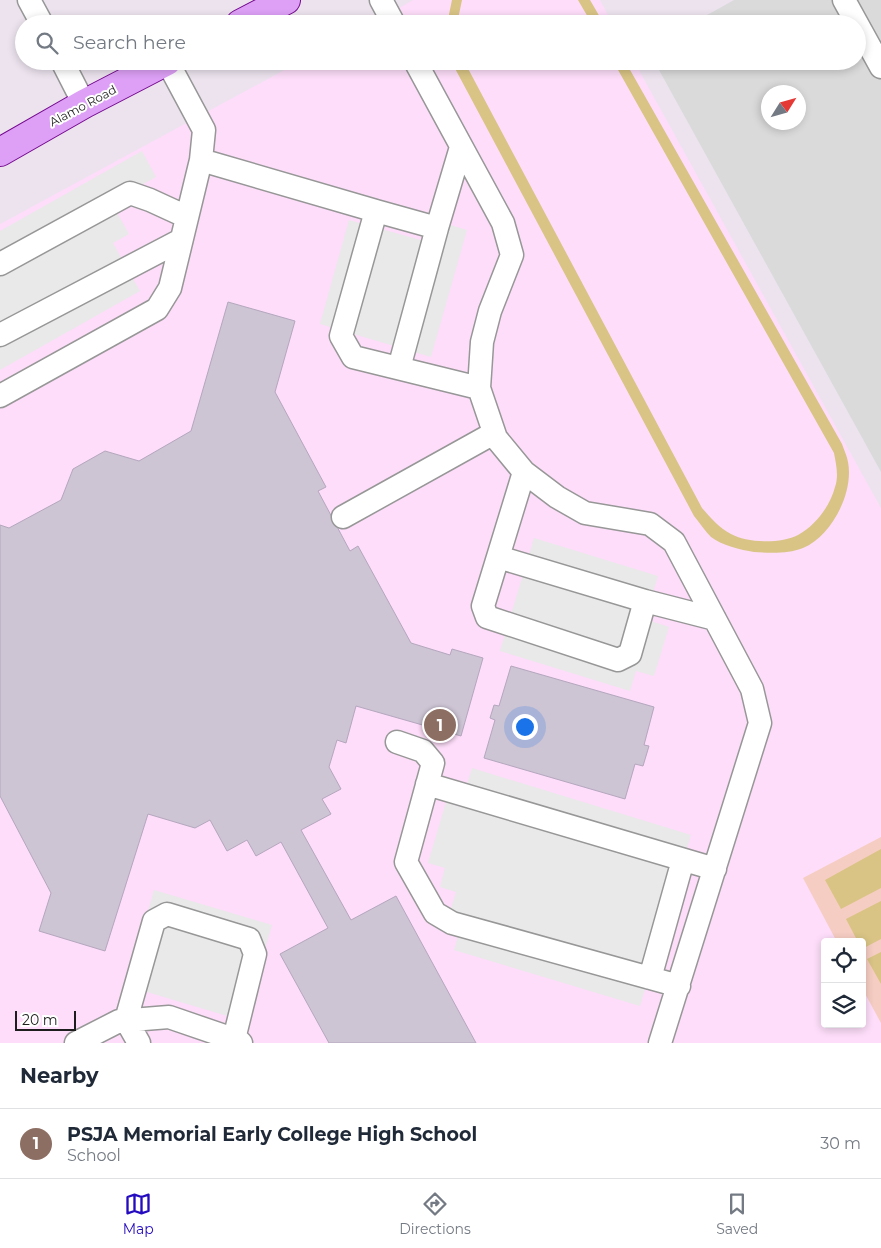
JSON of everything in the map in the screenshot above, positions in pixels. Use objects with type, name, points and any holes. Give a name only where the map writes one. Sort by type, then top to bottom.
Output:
[{"type":"main road","points":[[257,15],[286,0]]},
{"type":"main road","name":"Alamo Road","points":[[0,152],[84,104],[150,70]]},
{"type":"street","points":[[29,0],[37,15]]},
{"type":"street","points":[[381,0],[389,15]]},
{"type":"street","points":[[844,0],[852,15]]},
{"type":"street","points":[[866,40],[881,67]]},
{"type":"street","points":[[67,70],[84,104]]},
{"type":"street","points":[[0,396],[158,309],[170,288],[201,160],[204,130],[172,70]]},
{"type":"street","points":[[420,70],[502,223],[512,255],[490,311],[482,342],[479,388],[496,438],[524,472],[557,497],[585,513],[650,524],[674,542],[752,689],[760,723],[660,1043]]},
{"type":"street","points":[[399,368],[461,147]]},
{"type":"street","points":[[201,160],[437,228]]},
{"type":"street","points":[[0,264],[130,193],[187,217]]},
{"type":"street","points":[[376,211],[340,336],[353,357],[479,388]]},
{"type":"street","points":[[0,335],[181,240]]},
{"type":"street","points":[[343,517],[494,433]]},
{"type":"street","points":[[524,472],[483,606],[487,617],[618,660],[630,654],[645,601]]},
{"type":"street","points":[[498,557],[645,601],[715,619]]},
{"type":"street","points":[[397,742],[423,750],[433,763],[406,862],[435,913],[452,922],[679,986]]},
{"type":"street","points":[[427,784],[715,869]]},
{"type":"street","points":[[650,978],[683,860]]},
{"type":"street","points":[[76,1043],[119,1021],[126,1020],[169,1017],[237,1041],[255,954],[249,939],[167,914],[154,920],[126,1020],[139,1043]]},
{"type":"shaded area","points":[[413,0],[600,0],[608,15],[387,15]]},
{"type":"shaded area","points":[[452,0],[462,0],[459,15],[449,15]]},
{"type":"shaded area","points":[[578,0],[590,0],[599,15],[587,15]]},
{"type":"shaded area","points":[[734,0],[881,0],[881,472],[659,70],[866,70],[866,15],[707,15]]},
{"type":"shaded area","points":[[284,70],[639,70],[881,508],[881,1043],[0,1043],[0,224]]},
{"type":"shaded area","points":[[456,70],[469,70],[702,508],[715,522],[731,534],[755,541],[783,540],[805,531],[821,514],[833,494],[837,479],[834,453],[618,70],[630,70],[842,444],[848,460],[849,474],[844,499],[839,512],[823,534],[803,548],[773,553],[743,550],[715,540],[694,516]]},
{"type":"shaded area","points":[[142,151],[156,177],[111,202],[129,234],[113,243],[140,291],[0,370],[0,231]]},
{"type":"shaded area","points":[[430,219],[467,230],[431,357],[320,324],[349,220],[424,241]]},
{"type":"shaded area","points":[[534,538],[658,576],[645,619],[669,627],[654,676],[636,671],[630,691],[500,651]]},
{"type":"shaded area","points":[[472,768],[691,835],[640,1006],[454,950],[459,933],[445,928],[456,892],[440,887],[445,868],[428,863],[446,802],[460,807]]},
{"type":"shaded area","points":[[881,837],[881,1023],[866,995],[866,938],[835,938],[803,878]]},
{"type":"shaded area","points":[[881,849],[881,888],[841,909],[825,880]]},
{"type":"shaded area","points":[[154,890],[272,925],[244,1021],[127,986]]},
{"type":"shaded area","points":[[881,901],[881,939],[866,947],[866,938],[856,938],[846,919]]},
{"type":"shaded area","points":[[881,952],[881,984],[867,959]]},
{"type":"building","points":[[228,302],[295,321],[275,392],[326,487],[318,491],[350,551],[358,546],[411,643],[450,655],[452,649],[483,658],[461,736],[356,706],[346,743],[337,740],[329,767],[341,789],[322,799],[331,814],[301,830],[351,920],[396,896],[476,1043],[329,1043],[280,954],[328,928],[281,842],[256,856],[247,840],[227,851],[210,820],[195,828],[148,814],[105,951],[39,931],[51,893],[0,796],[0,525],[9,528],[61,500],[73,469],[105,451],[139,461],[191,431]]},
{"type":"building","points":[[511,666],[654,707],[644,745],[649,746],[643,766],[635,764],[625,799],[484,758],[495,720],[490,718],[494,705],[499,706]]},
{"type":"place","name":"PSJA Memorial Early College High School","points":[[440,725]]}]
